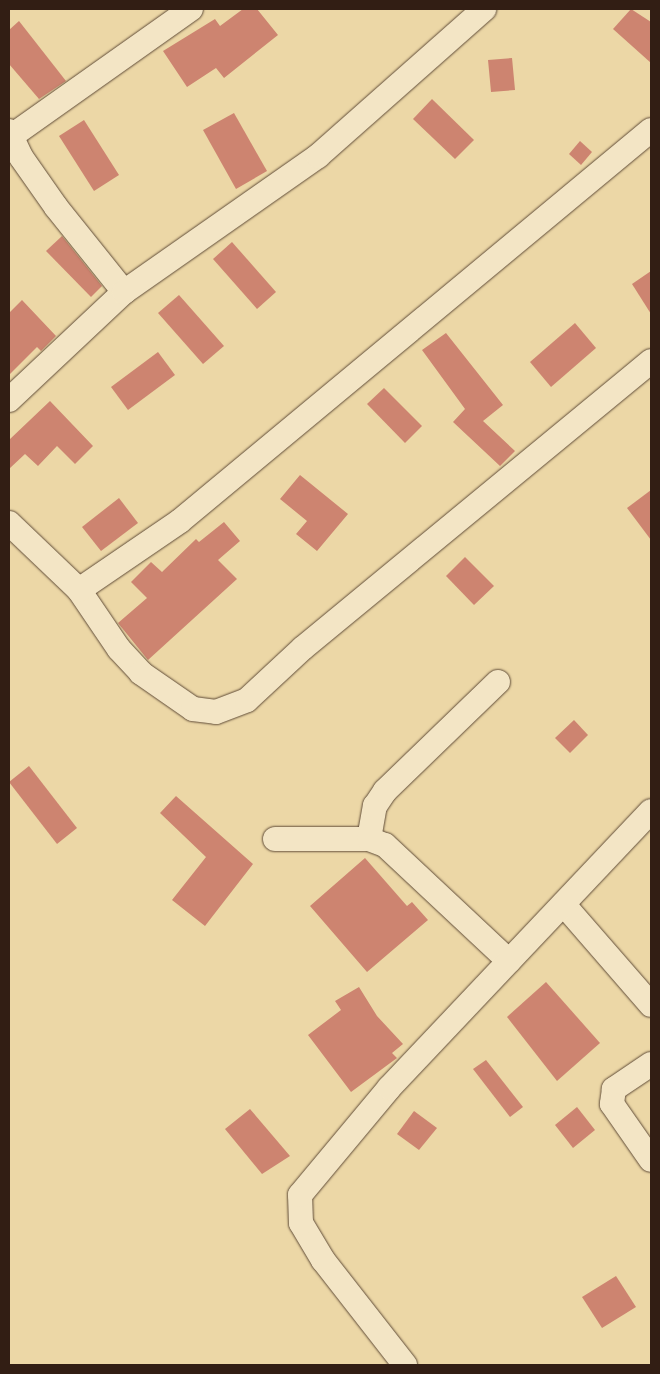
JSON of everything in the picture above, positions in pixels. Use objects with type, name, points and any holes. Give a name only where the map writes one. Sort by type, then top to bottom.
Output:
[{"type":"street","points":[[124,292],[21,157],[11,133],[191,9]]},
{"type":"street","points":[[9,400],[124,292],[318,156],[484,9]]},
{"type":"street","points":[[79,590],[180,521],[651,130]]},
{"type":"street","points":[[9,523],[79,590],[119,649],[141,673],[193,709],[205,713],[232,707],[247,700],[302,648],[651,361]]},
{"type":"street","points":[[369,839],[375,806],[385,791],[498,682]]},
{"type":"street","points":[[406,1365],[323,1260],[301,1223],[298,1208],[300,1195],[338,1147],[509,960],[565,906],[651,811]]},
{"type":"street","points":[[276,839],[369,839],[385,845],[509,960]]},
{"type":"street","points":[[565,906],[651,1005]]},
{"type":"street","points":[[651,1064],[614,1088],[612,1104],[651,1160]]},
{"type":"building","points":[[243,9],[257,9],[278,35],[224,78],[216,68],[187,87],[163,51],[215,19],[220,26]]},
{"type":"building","points":[[631,9],[651,22],[651,63],[613,29]]},
{"type":"building","points":[[19,21],[66,81],[39,99],[9,64],[9,30]]},
{"type":"building","points":[[512,58],[515,90],[491,92],[488,60]]},
{"type":"building","points":[[432,99],[474,140],[455,159],[413,119]]},
{"type":"building","points":[[234,113],[267,171],[236,189],[203,130]]},
{"type":"building","points":[[84,120],[119,175],[94,191],[59,136]]},
{"type":"building","points":[[580,141],[592,152],[581,165],[569,154]]},
{"type":"building","points":[[62,236],[102,286],[91,297],[46,251]]},
{"type":"building","points":[[232,242],[276,292],[257,309],[213,259]]},
{"type":"building","points":[[651,271],[651,314],[632,284]]},
{"type":"building","points":[[179,295],[224,346],[203,364],[158,313]]},
{"type":"building","points":[[22,300],[56,336],[41,351],[37,347],[9,375],[9,313]]},
{"type":"building","points":[[575,323],[596,348],[551,387],[530,362]]},
{"type":"building","points":[[446,333],[503,405],[483,421],[515,451],[500,466],[453,422],[465,409],[422,350]]},
{"type":"building","points":[[158,352],[175,375],[128,410],[111,387]]},
{"type":"building","points":[[384,388],[422,426],[405,443],[367,404]]},
{"type":"building","points":[[50,401],[93,446],[75,464],[57,446],[38,466],[25,454],[9,469],[9,440]]},
{"type":"building","points":[[300,475],[348,514],[317,551],[296,534],[307,521],[280,499]]},
{"type":"building","points":[[651,490],[651,540],[627,508]]},
{"type":"building","points":[[119,498],[138,523],[101,551],[82,527]]},
{"type":"building","points":[[224,522],[240,541],[218,560],[237,579],[148,660],[118,623],[147,598],[131,582],[151,562],[162,572],[196,539],[199,542]]},
{"type":"building","points":[[465,557],[494,586],[474,605],[446,576]]},
{"type":"building","points":[[574,720],[588,735],[570,753],[555,738]]},
{"type":"building","points":[[29,766],[77,828],[57,844],[9,782]]},
{"type":"building","points":[[176,796],[253,864],[205,926],[172,900],[206,857],[160,813]]},
{"type":"building","points":[[365,858],[407,906],[412,902],[428,920],[367,972],[310,906]]},
{"type":"building","points":[[546,982],[600,1043],[557,1081],[507,1017]]},
{"type":"building","points":[[359,987],[377,1016],[403,1044],[392,1053],[397,1058],[351,1092],[308,1035],[341,1010],[335,1001]]},
{"type":"building","points":[[486,1060],[523,1107],[510,1117],[473,1069]]},
{"type":"building","points":[[577,1107],[595,1130],[573,1148],[555,1125]]},
{"type":"building","points":[[250,1109],[290,1156],[262,1174],[225,1129]]},
{"type":"building","points":[[414,1111],[437,1128],[419,1150],[397,1134]]},
{"type":"building","points":[[616,1276],[636,1307],[602,1328],[582,1297]]}]
